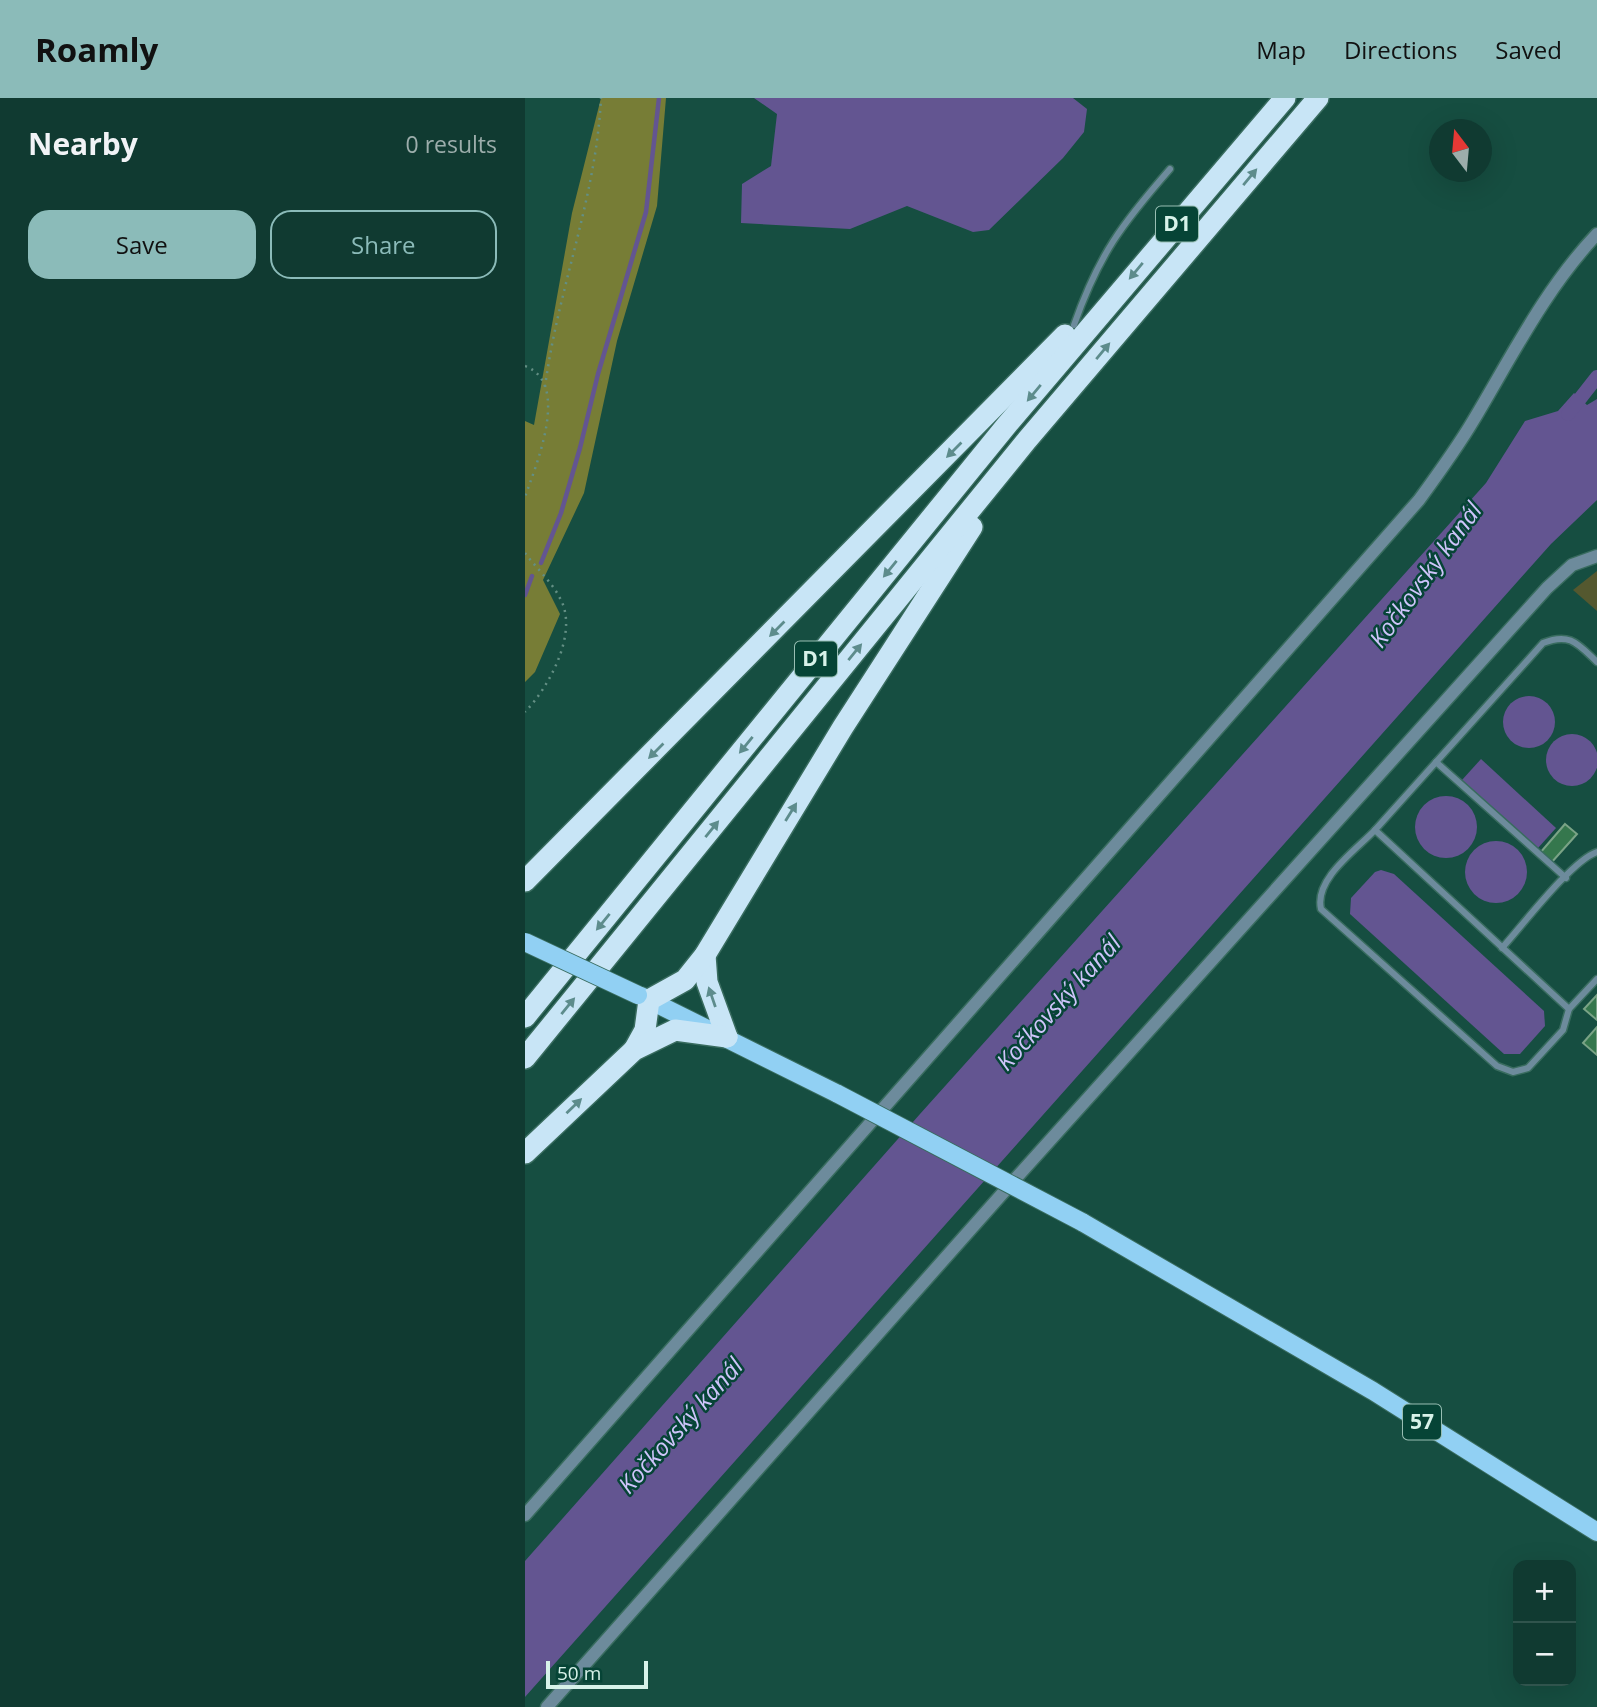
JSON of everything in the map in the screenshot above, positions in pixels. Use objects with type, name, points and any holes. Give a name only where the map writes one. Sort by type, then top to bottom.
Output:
[{"type":"highway","name":"D1","points":[[525,1017],[1109,303],[1285,98]]},
{"type":"highway","name":"D1","points":[[525,1058],[1027,440],[1318,98]]},
{"type":"highway","points":[[526,882],[999,405],[1074,325],[1109,303]]},
{"type":"highway","points":[[634,1050],[645,1030],[643,998],[685,980],[705,954],[836,739],[1027,440]]},
{"type":"highway","points":[[525,1153],[634,1050],[675,1030],[727,1037],[711,995],[705,954]]},
{"type":"main road","name":"57","points":[[525,942],[727,1037],[1081,1222],[1373,1391],[1597,1532]]},
{"type":"street","points":[[525,1515],[1419,500],[1472,423],[1538,309],[1573,259],[1597,234]]},
{"type":"street","points":[[547,1707],[1017,1177],[1546,588],[1572,565],[1597,556]]},
{"type":"lane","points":[[1074,325],[1086,292],[1110,242],[1170,169]]},
{"type":"lane","points":[[1597,662],[1577,642],[1559,637],[1543,643],[1323,885],[1318,898],[1321,909],[1497,1066],[1513,1072],[1528,1068],[1563,1030],[1569,1009],[1597,979]]},
{"type":"lane","points":[[1436,762],[1566,878]]},
{"type":"lane","points":[[1375,830],[1569,1009]]},
{"type":"lane","points":[[1502,948],[1566,878],[1589,855],[1597,852]]},
{"type":"path","points":[[525,497],[547,428],[545,387],[559,302],[579,241],[599,146],[601,98]]},
{"type":"path","points":[[525,366],[537,373],[545,387]]},
{"type":"path","points":[[525,553],[551,583],[566,613],[555,671],[525,712]]},
{"type":"green space","points":[[601,98],[666,98],[657,206],[617,341],[584,493],[543,580],[560,614],[535,672],[525,682],[525,421],[534,425],[572,213]]},
{"type":"green space","points":[[1597,571],[1597,611],[1573,590]]},
{"type":"water","points":[[754,98],[1073,98],[1087,109],[1084,132],[1063,158],[989,230],[973,232],[907,206],[850,229],[741,223],[742,184],[771,166],[777,114]]},
{"type":"water","points":[[1574,393],[1587,405],[1597,399],[1597,500],[1551,544],[525,1697],[525,1561],[920,1114],[1486,483],[1525,421],[1558,411]]},
{"type":"water","points":[[1529,696],[1539,698],[1547,704],[1553,712],[1553,732],[1547,740],[1539,746],[1529,748],[1519,746],[1511,740],[1505,732],[1503,722],[1505,712],[1511,704],[1519,698]]},
{"type":"water","points":[[1572,734],[1582,736],[1590,742],[1596,750],[1596,770],[1590,778],[1582,784],[1572,786],[1562,784],[1554,778],[1548,770],[1546,760],[1548,750],[1554,742],[1562,736]]},
{"type":"water","points":[[1481,759],[1556,828],[1538,848],[1462,780]]},
{"type":"water","points":[[1446,796],[1468,805],[1477,827],[1468,849],[1446,858],[1424,849],[1415,827],[1424,805]]},
{"type":"water","points":[[1496,841],[1518,850],[1527,872],[1518,894],[1496,903],[1474,894],[1465,872],[1474,850]]},
{"type":"water","points":[[1381,870],[1394,874],[1544,1011],[1545,1026],[1520,1054],[1504,1054],[1350,914],[1351,898],[1375,872]]},
{"type":"building","points":[[1565,824],[1577,834],[1551,863],[1540,853]]},
{"type":"building","points":[[1597,995],[1597,1020],[1584,1009]]},
{"type":"building","points":[[1597,1027],[1597,1055],[1583,1043]]},
{"type":"waterway","points":[[541,563],[561,513],[598,374],[646,212],[659,98]]},
{"type":"waterway","name":"Kočkovský kanál","points":[[1568,414],[1597,377]]},
{"type":"waterway","points":[[525,595],[532,576]]}]
